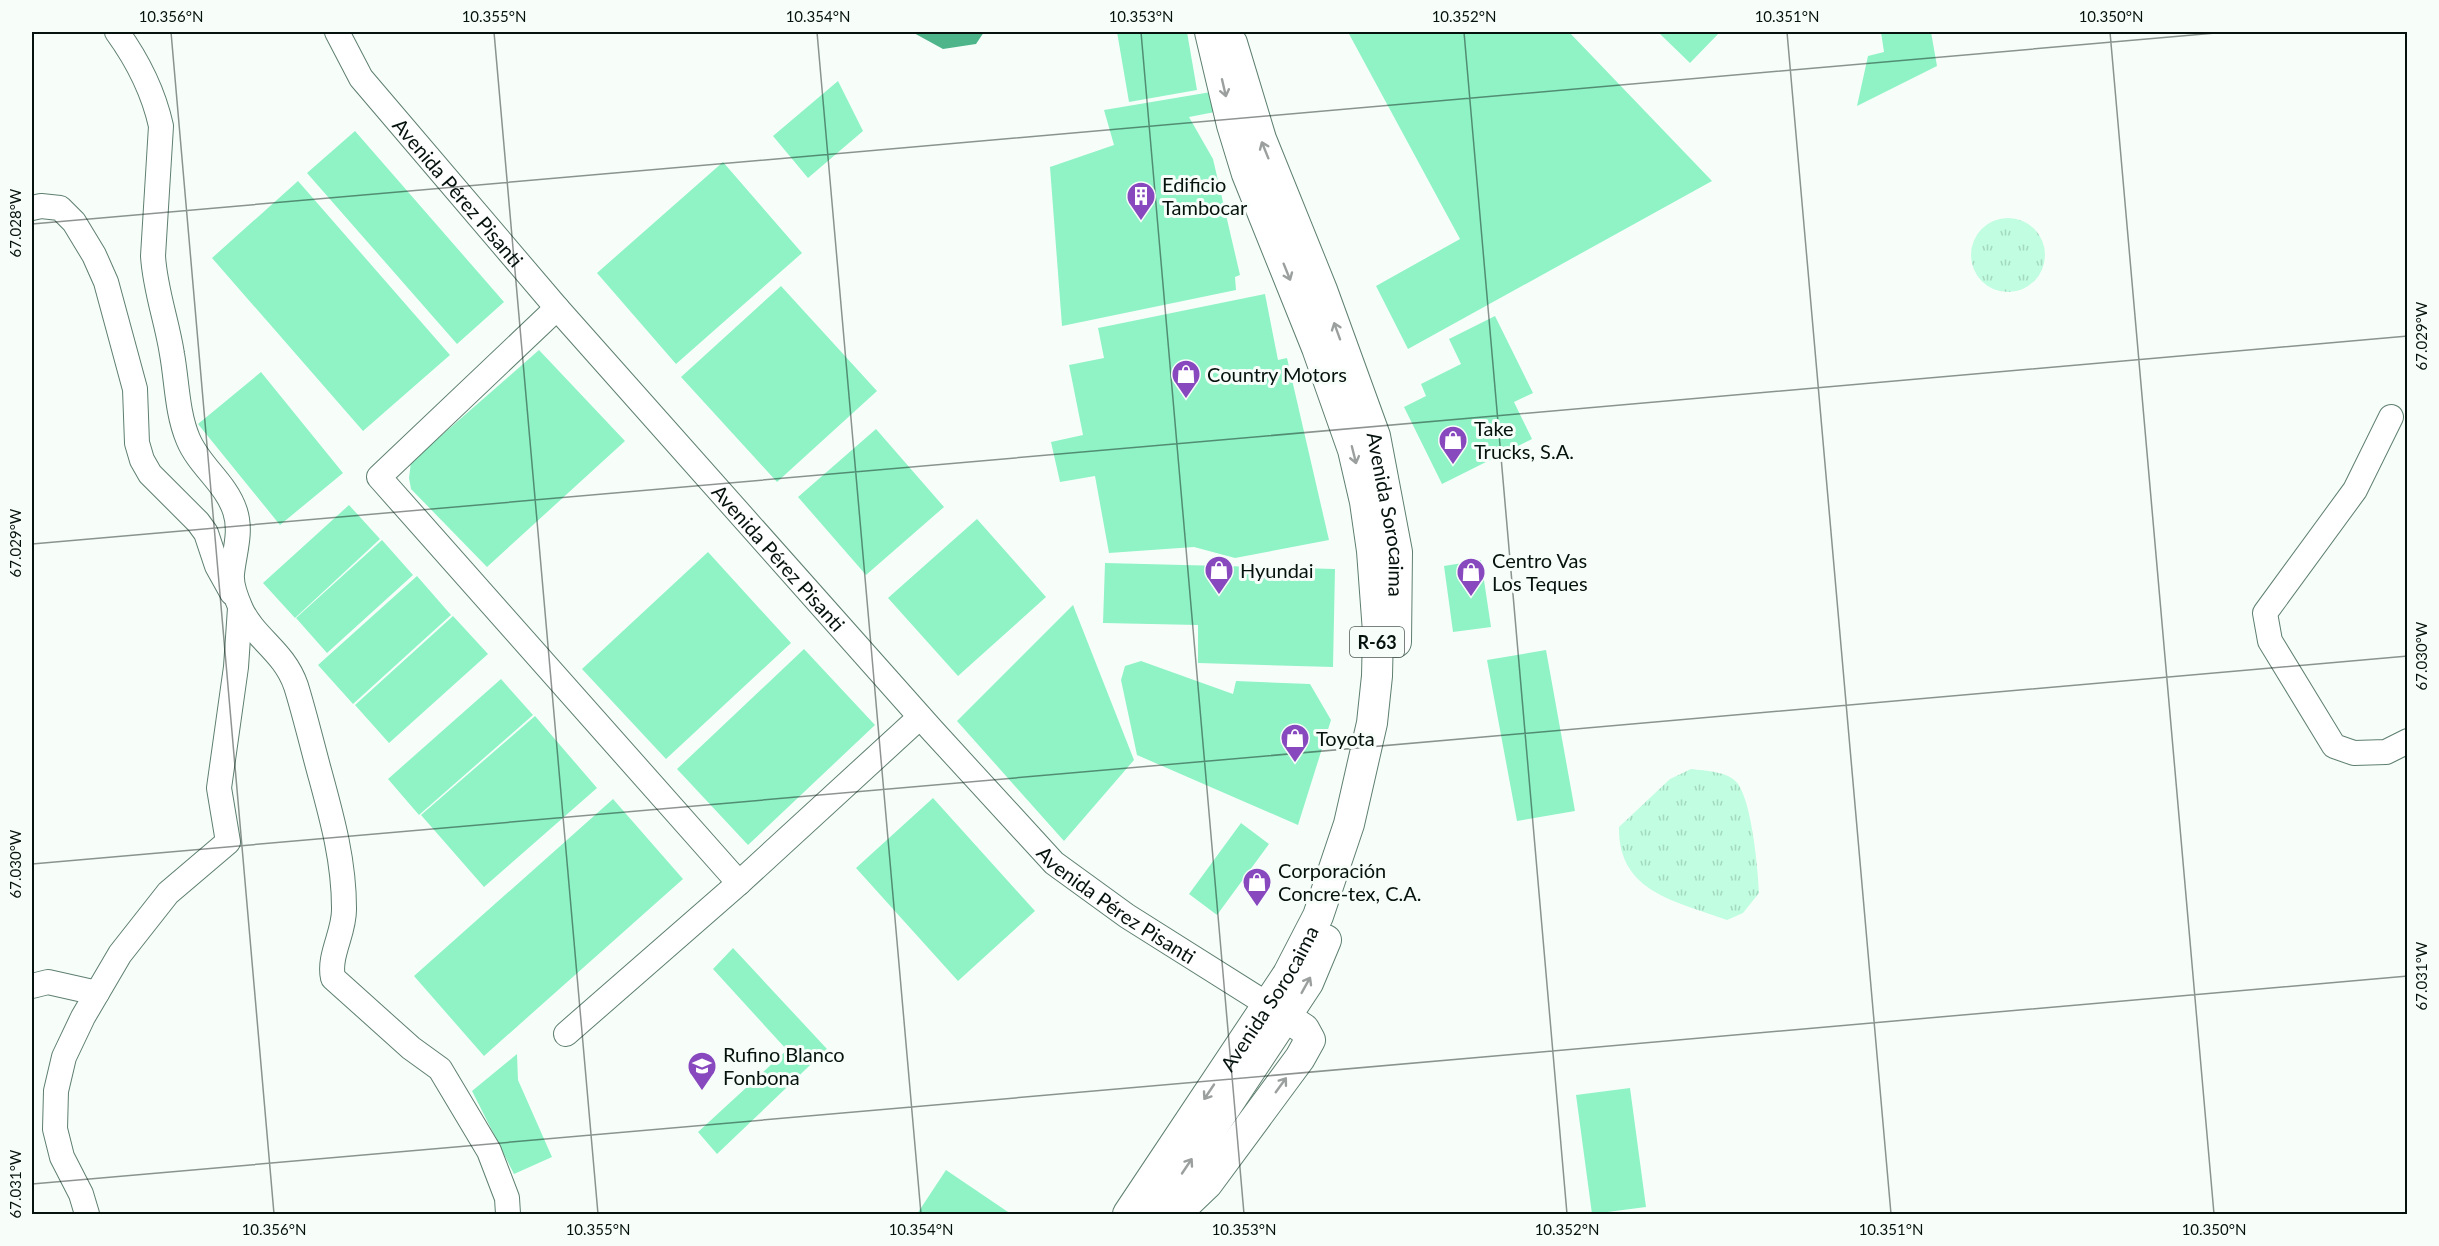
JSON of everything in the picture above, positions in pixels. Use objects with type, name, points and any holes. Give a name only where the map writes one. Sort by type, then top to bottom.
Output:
[{"type":"main road","name":"Avenida Sorocaima","points":[[1146,1214],[1277,1010],[1288,974],[1318,916],[1349,824],[1372,723],[1377,676],[1372,550],[1365,502],[1353,450],[1333,390],[1247,174],[1232,125],[1210,32]]},
{"type":"main road","name":"Avenida Sorocaima","points":[[1230,32],[1261,139],[1322,290],[1375,436],[1397,552],[1395,702],[1380,779],[1353,879],[1308,983],[1277,1010]]},
{"type":"main road","points":[[1146,1214],[1183,1207],[1207,1184],[1300,1058],[1310,1040],[1304,1029],[1277,1010]]},
{"type":"street","points":[[87,1215],[81,1194],[62,1157],[55,1129],[56,1091],[64,1057],[120,954],[168,893],[228,842],[219,788],[236,668],[240,606],[231,576],[237,541],[235,511],[227,493],[188,441],[182,424],[172,352],[154,277],[153,256],[161,145],[159,116],[138,62],[117,32]]},
{"type":"street","name":"Avenida Pérez Pisanti","points":[[337,32],[361,78],[557,308],[920,717],[1054,863],[1127,916],[1277,1010]]},
{"type":"street","points":[[32,208],[41,206],[60,208],[74,222],[94,255],[106,282],[135,389],[137,444],[142,460],[150,474],[206,533],[223,580],[250,625],[280,656],[295,685],[338,841],[344,909],[343,924],[331,968],[333,978],[411,1048],[440,1069],[489,1151],[505,1192],[508,1215]]},
{"type":"street","points":[[557,308],[379,477],[739,883]]},
{"type":"street","points":[[2391,417],[2355,490],[2265,613],[2270,641],[2334,746],[2354,753],[2386,752],[2408,741]]},
{"type":"street","points":[[566,1034],[739,883],[920,717]]},
{"type":"street","points":[[32,986],[48,982],[97,993]]},
{"type":"green space","points":[[2008,218],[2029,224],[2039,234],[2045,255],[2039,276],[2029,286],[2008,292],[1987,286],[1977,276],[1971,255],[1977,234],[1987,224]]},
{"type":"green space","points":[[1691,769],[1729,776],[1738,784],[1747,806],[1759,893],[1743,913],[1727,920],[1671,900],[1654,891],[1628,867],[1621,849],[1619,827],[1670,779]]},
{"type":"shaded area","points":[[912,32],[984,32],[976,44],[943,49]]},
{"type":"building","points":[[1117,32],[1187,32],[1197,90],[1129,102]]},
{"type":"building","points":[[1348,32],[1569,32],[1712,181],[1408,349],[1376,286],[1460,239]]},
{"type":"building","points":[[1658,32],[1720,32],[1690,63]]},
{"type":"building","points":[[1881,32],[1931,32],[1937,66],[1857,106],[1868,56],[1884,52]]},
{"type":"building","points":[[838,81],[863,131],[808,178],[773,136]]},
{"type":"building","name":"Edificio Tambocar","points":[[1211,92],[1215,112],[1189,117],[1213,159],[1240,275],[1235,277],[1236,290],[1062,326],[1050,167],[1114,145],[1104,110]]},
{"type":"building","points":[[355,131],[504,302],[457,344],[307,173]]},
{"type":"building","points":[[723,162],[802,253],[676,364],[597,273]]},
{"type":"building","points":[[298,181],[450,355],[363,431],[212,258]]},
{"type":"building","points":[[781,286],[877,391],[777,482],[681,377]]},
{"type":"building","points":[[1265,294],[1278,360],[1287,358],[1329,540],[1235,558],[1194,547],[1109,553],[1095,476],[1060,482],[1051,442],[1083,435],[1069,365],[1104,358],[1098,328]]},
{"type":"building","points":[[1495,316],[1533,393],[1514,402],[1532,439],[1442,484],[1404,407],[1426,396],[1421,384],[1461,364],[1449,339]]},
{"type":"building","points":[[539,350],[625,441],[487,567],[411,489],[409,478],[411,462]]},
{"type":"building","points":[[261,372],[343,473],[280,525],[198,424]]},
{"type":"building","points":[[876,429],[944,507],[866,575],[798,497]]},
{"type":"building","points":[[349,505],[380,539],[295,618],[263,583]]},
{"type":"building","points":[[977,519],[1046,597],[958,676],[888,598]]},
{"type":"building","points":[[382,540],[413,575],[327,653],[296,618]]},
{"type":"building","points":[[708,552],[791,643],[666,759],[582,669]]},
{"type":"building","points":[[1481,560],[1491,627],[1453,632],[1444,566]]},
{"type":"building","name":"Hyundai","points":[[1105,563],[1335,569],[1333,667],[1198,663],[1198,625],[1103,623]]},
{"type":"building","points":[[417,576],[451,615],[353,704],[318,665]]},
{"type":"building","points":[[1073,605],[1134,760],[1064,841],[957,721]]},
{"type":"building","points":[[453,616],[488,654],[389,743],[355,705]]},
{"type":"building","points":[[804,649],[875,725],[748,845],[677,769]]},
{"type":"building","points":[[1546,650],[1575,811],[1517,821],[1487,660]]},
{"type":"building","points":[[1141,661],[1233,694],[1236,681],[1310,684],[1331,720],[1298,825],[1137,755],[1121,680],[1125,666]]},
{"type":"building","points":[[501,679],[533,715],[419,815],[388,779]]},
{"type":"building","points":[[535,716],[597,788],[484,887],[421,815]]},
{"type":"building","points":[[933,798],[1035,911],[958,981],[856,868]]},
{"type":"building","points":[[613,799],[683,879],[484,1056],[414,976]]},
{"type":"building","points":[[1241,823],[1269,844],[1217,915],[1189,894]]},
{"type":"building","points":[[733,948],[827,1049],[717,1154],[698,1132],[787,1050],[713,969]]},
{"type":"building","points":[[517,1054],[518,1080],[552,1157],[514,1174],[472,1091]]},
{"type":"building","points":[[1630,1088],[1646,1207],[1592,1214],[1576,1095]]},
{"type":"building","points":[[946,1170],[1011,1214],[917,1214]]},
{"type":"place","name":"Edificio Tambocar","points":[[1141,222]]},
{"type":"place","name":"Country Motors","points":[[1186,400]]},
{"type":"place","name":"Take Trucks, S.A.","points":[[1453,466]]},
{"type":"place","name":"Hyundai","points":[[1219,596]]},
{"type":"place","name":"Centro Vas Los Teques","points":[[1471,598]]},
{"type":"place","name":"Toyota","points":[[1295,764]]},
{"type":"place","name":"Corporación Concre-tex, C.A.","points":[[1257,908]]},
{"type":"place","name":"Rufino Blanco Fonbona","points":[[702,1092]]}]
